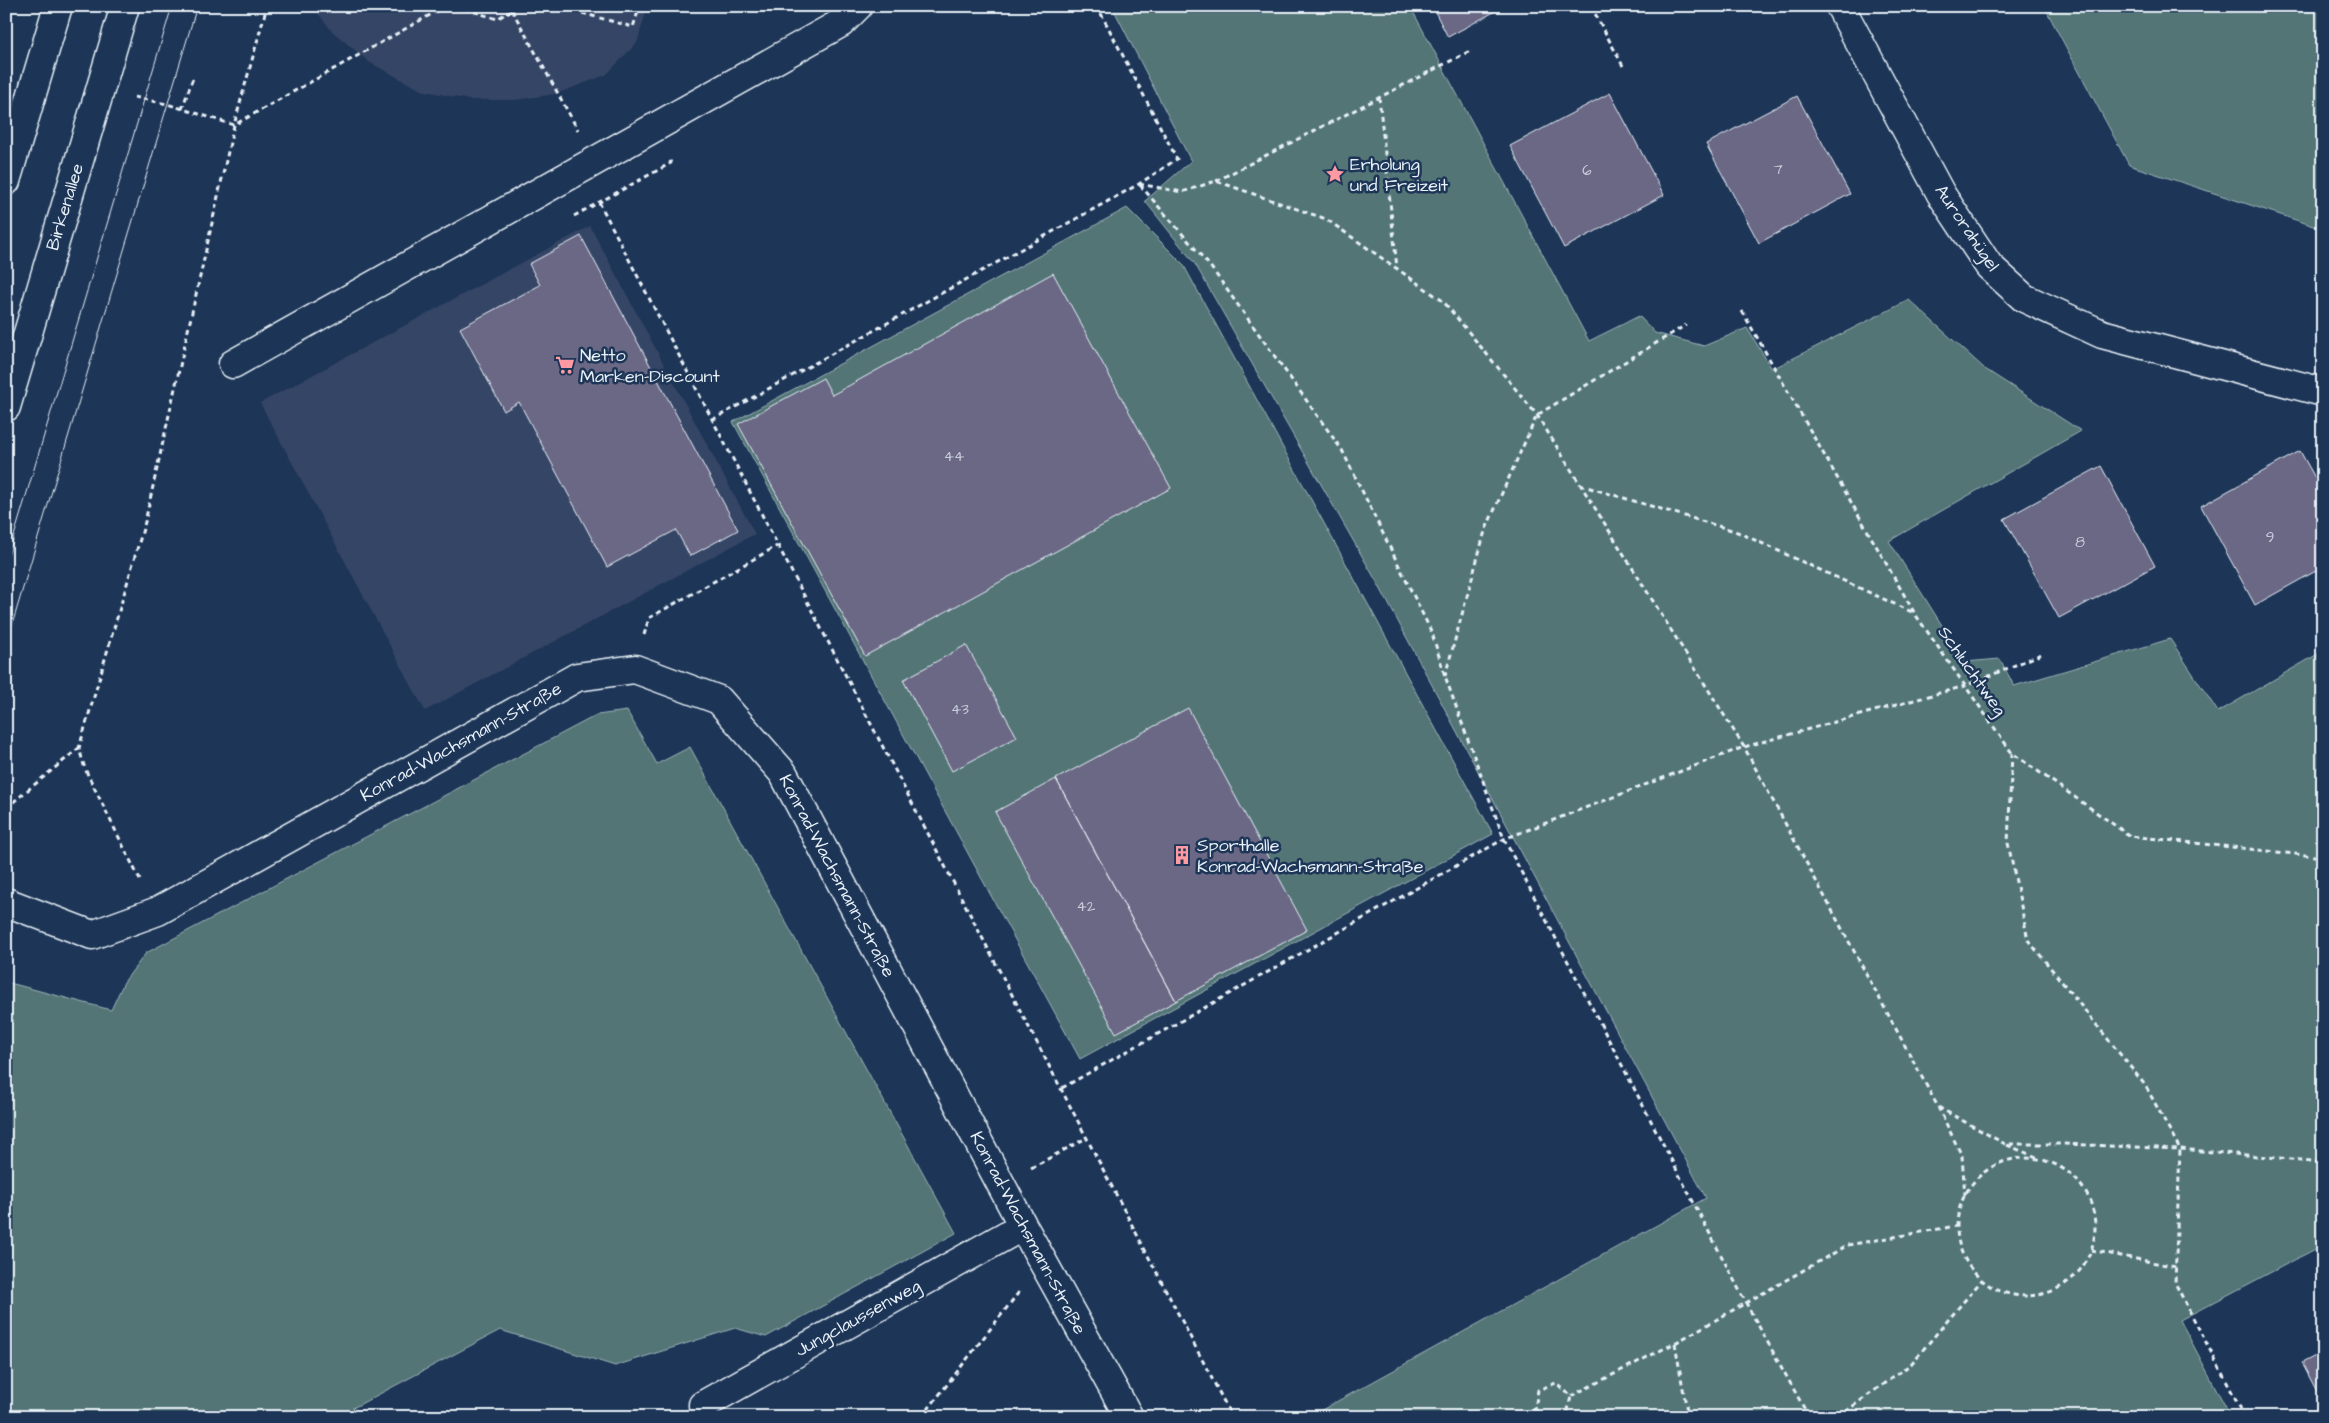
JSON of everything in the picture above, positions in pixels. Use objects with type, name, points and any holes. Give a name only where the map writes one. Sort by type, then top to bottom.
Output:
[{"type":"street","points":[[6,181],[58,6]]},
{"type":"street","name":"Birkenallee","points":[[6,407],[125,6]]},
{"type":"street","points":[[233,364],[841,23],[858,6]]},
{"type":"street","name":"Aurorahügel","points":[[1840,6],[1941,194],[1989,266],[2024,298],[2102,334],[2323,392]]},
{"type":"street","name":"Konrad-Wachsmann-Straße","points":[[6,902],[92,935],[158,911],[577,677],[635,669],[719,700],[783,773],[1023,1226],[1129,1417]]},
{"type":"street","name":"Jungclaussenweg","points":[[704,1417],[703,1405],[1023,1226]]},
{"type":"path","points":[[6,808],[78,748],[145,522],[234,125],[267,6]]},
{"type":"path","points":[[101,87],[234,125],[446,6]]},
{"type":"path","points":[[457,6],[497,19],[518,6]]},
{"type":"path","points":[[556,6],[633,27],[640,6]]},
{"type":"path","points":[[712,420],[1139,184],[1177,159],[1097,6]]},
{"type":"path","points":[[1591,6],[1623,66]]},
{"type":"path","points":[[512,10],[595,161]]},
{"type":"path","points":[[1139,184],[1182,192],[1216,181],[1472,50]]},
{"type":"path","points":[[182,109],[194,75]]},
{"type":"path","points":[[1379,97],[1397,269]]},
{"type":"path","points":[[1216,181],[1326,219],[1443,301],[1537,415],[1744,747],[1938,1107],[1962,1156],[1965,1195]]},
{"type":"path","points":[[1139,184],[1210,266],[1342,450],[1432,633],[1445,676],[1504,839],[1746,1303],[1809,1417]]},
{"type":"path","points":[[599,202],[777,546],[1088,1137],[1232,1417]]},
{"type":"path","name":"Schluchtweg","points":[[1742,311],[1915,614],[2012,753],[2130,836],[2323,857]]},
{"type":"path","points":[[1445,676],[1485,531],[1537,415],[1686,325]]},
{"type":"path","points":[[1579,485],[1735,531],[1915,614]]},
{"type":"path","points":[[635,669],[649,618],[777,546]]},
{"type":"path","points":[[1062,1088],[1504,839],[1744,747],[1965,686],[2044,653]]},
{"type":"path","points":[[78,748],[85,770],[143,886],[158,911]]},
{"type":"path","points":[[2012,753],[2008,843],[2028,940],[2146,1085],[2180,1149],[2175,1283],[2245,1417]]},
{"type":"path","points":[[1938,1107],[2005,1144],[2062,1167],[2078,1180],[2089,1198],[2095,1218],[2095,1239],[2088,1259],[2076,1276],[2060,1288],[2040,1296],[2019,1296],[1999,1292],[1981,1281],[1963,1256],[1956,1226],[1960,1206],[1965,1195],[1983,1172],[2002,1162],[2022,1158],[2043,1160]]},
{"type":"path","points":[[1001,1185],[1088,1137]]},
{"type":"path","points":[[2005,1144],[2064,1144],[2180,1149],[2323,1162]]},
{"type":"path","points":[[1571,1396],[1676,1343],[1848,1245],[1956,1226]]},
{"type":"path","points":[[2091,1250],[2176,1267]]},
{"type":"path","points":[[922,1417],[1043,1262]]},
{"type":"path","points":[[1838,1417],[1911,1364],[1981,1281]]},
{"type":"path","points":[[1676,1343],[1688,1417]]},
{"type":"path","points":[[1534,1409],[1538,1390],[1556,1383],[1571,1396]]},
{"type":"path","points":[[1562,1417],[1569,1416],[1571,1396]]},
{"type":"path","points":[[1505,1417],[1534,1409]]},
{"type":"path","points":[[1534,1409],[1544,1417]]},
{"type":"shaded area","points":[[312,6],[648,6],[637,43],[606,75],[556,94],[515,100],[469,100],[421,90],[369,62],[332,31]]},
{"type":"shaded area","points":[[590,226],[755,534],[425,711],[260,403]]},
{"type":"green space","points":[[6,6],[14,6],[6,33]]},
{"type":"green space","points":[[1112,6],[1410,6],[1589,341],[1639,316],[1655,333],[1704,346],[1747,328],[1772,369],[1909,300],[1985,369],[2081,431],[1889,541],[1965,662],[2000,659],[2014,686],[2170,639],[2218,712],[2323,651],[2323,1245],[2180,1320],[2231,1417],[1309,1417],[1706,1198],[1378,584],[1195,264],[1145,201],[1191,161]]},
{"type":"green space","points":[[2044,6],[2323,6],[2323,229],[2129,165]]},
{"type":"green space","points":[[1127,208],[1183,264],[1493,834],[1080,1059],[733,422]]},
{"type":"green space","points":[[627,711],[657,764],[690,747],[956,1233],[766,1337],[735,1328],[615,1366],[500,1330],[336,1417],[6,1417],[6,982],[111,1010],[124,982],[146,953],[597,715]]},
{"type":"building","points":[[612,6],[634,6],[632,12]]},
{"type":"building","points":[[1432,6],[1505,6],[1448,37]]},
{"type":"building","points":[[1610,93],[1664,195],[1564,248],[1510,146]]},
{"type":"building","points":[[1797,96],[1850,194],[1759,243],[1706,144]]},
{"type":"building","name":"Netto Marken-Discount","points":[[581,236],[738,530],[690,556],[676,530],[607,567],[519,402],[504,411],[460,328],[540,285],[529,264]]},
{"type":"building","points":[[1053,273],[1171,488],[865,656],[738,424],[823,378],[832,395]]},
{"type":"building","points":[[2300,451],[2323,492],[2323,567],[2255,605],[2201,506]]},
{"type":"building","points":[[2101,466],[2155,566],[2059,618],[2004,519]]},
{"type":"building","points":[[966,645],[1017,737],[952,771],[903,680]]},
{"type":"building","name":"Sporthalle Konrad-Wachsmann-Straße","points":[[1188,708],[1307,930],[1176,1001],[1056,779]]},
{"type":"building","points":[[1056,779],[1176,1001],[1116,1033],[995,812]]},
{"type":"building","points":[[2323,1352],[2323,1403],[2302,1363]]},
{"type":"tram line","points":[[6,563],[172,6]]},
{"type":"tram line","points":[[6,645],[197,6]]},
{"type":"place","name":"Erholung und Freizeit","points":[[1335,174]]},
{"type":"place","name":"Netto Marken-Discount","points":[[565,365]]},
{"type":"place","name":"Sporthalle Konrad-Wachsmann-Straße","points":[[1182,855]]}]
